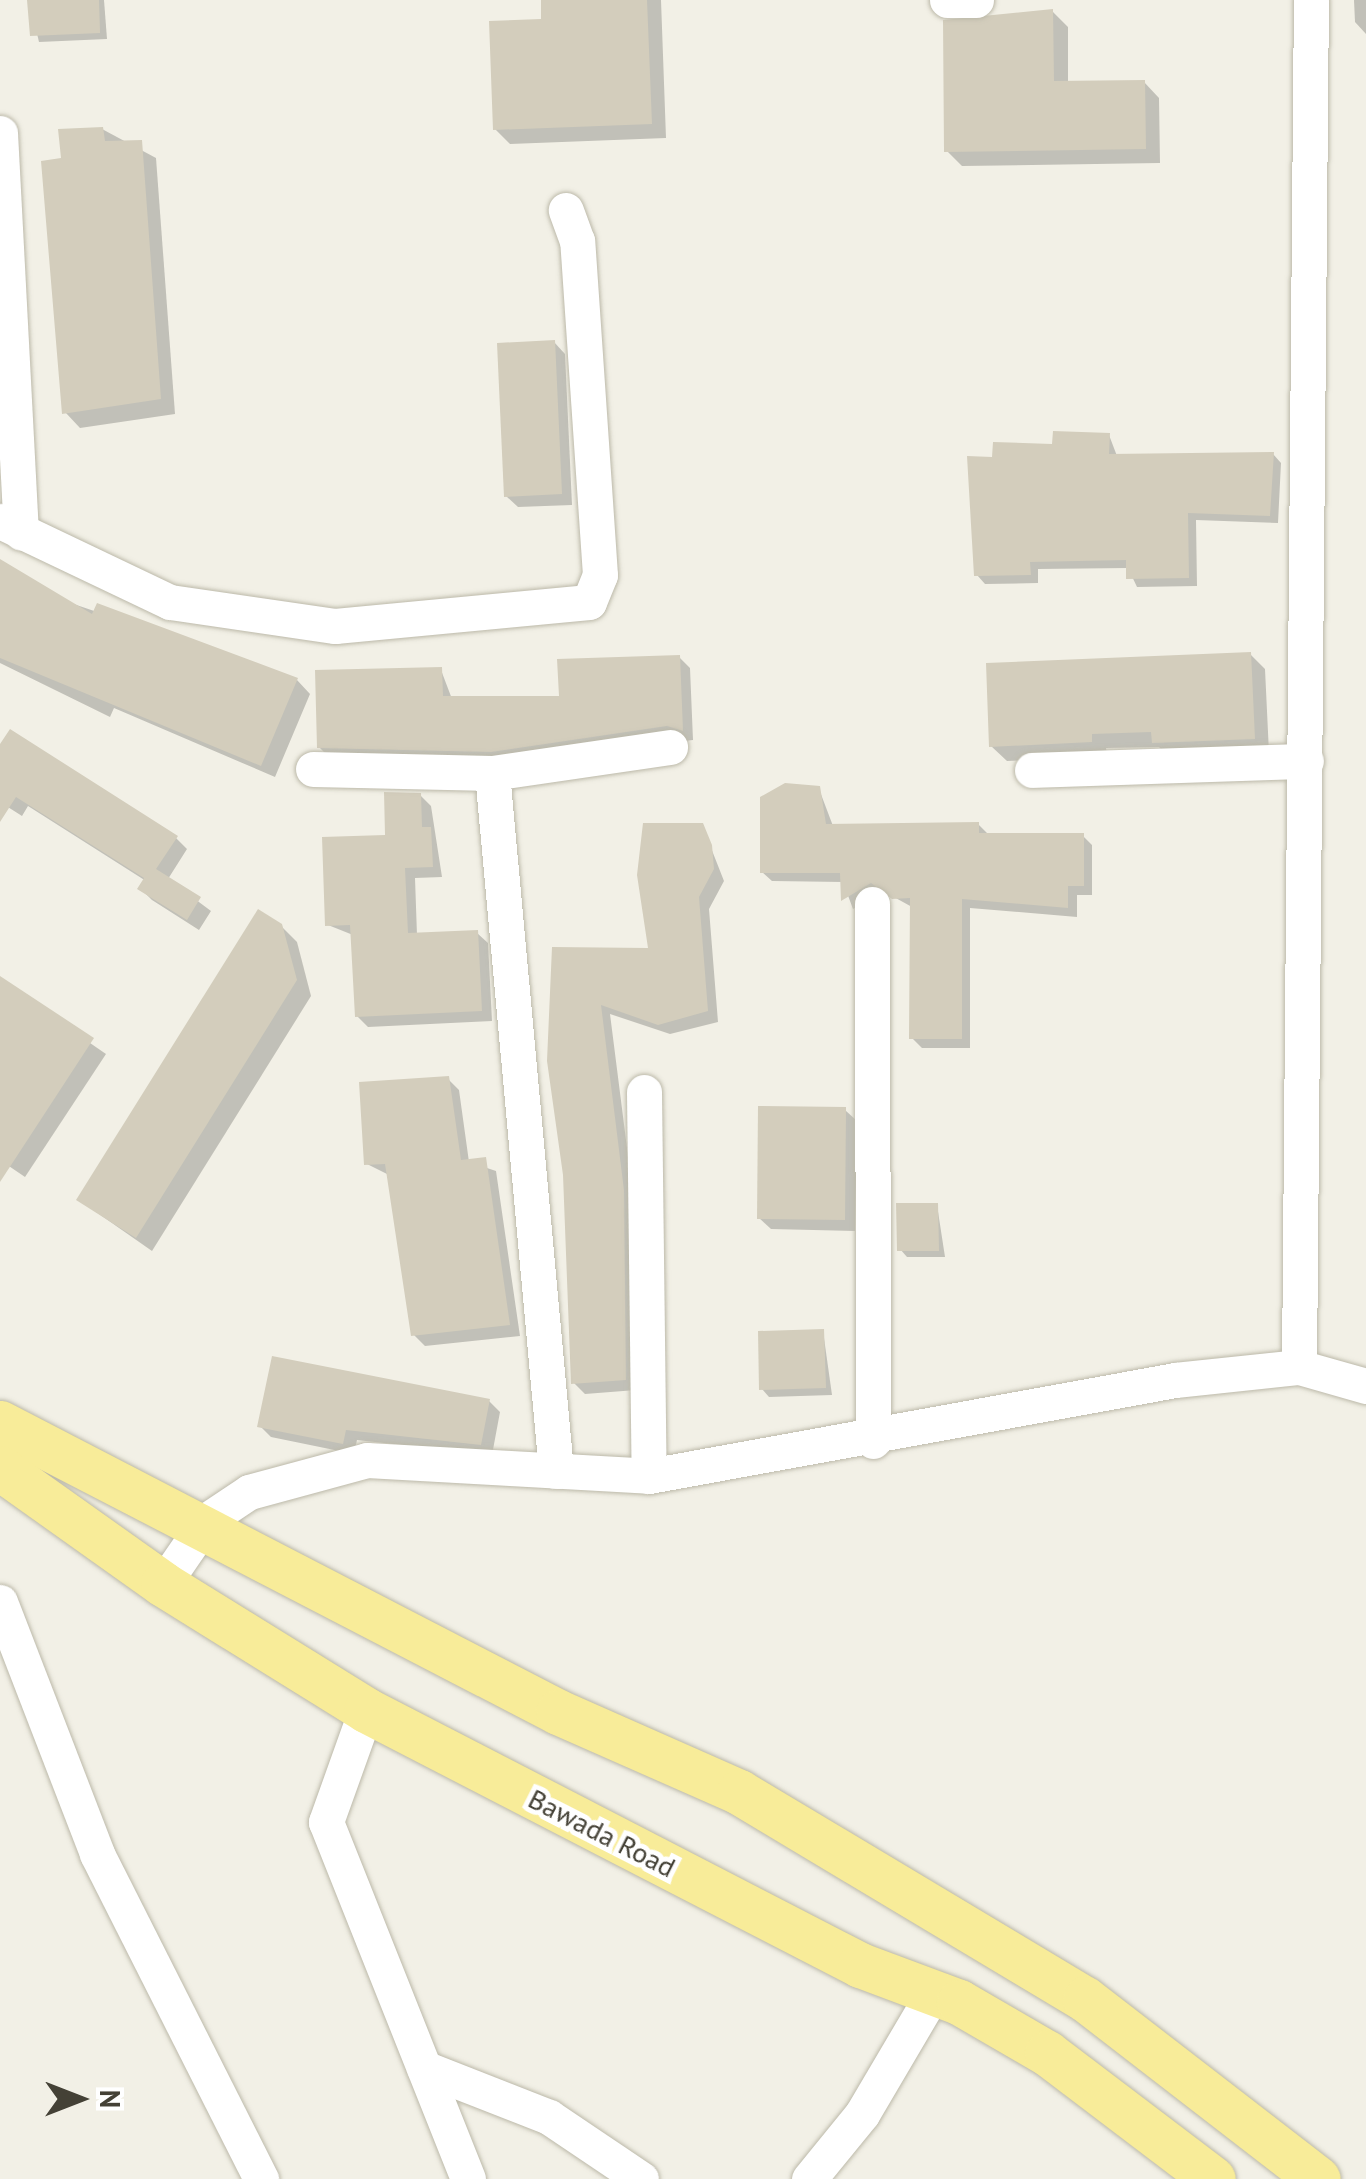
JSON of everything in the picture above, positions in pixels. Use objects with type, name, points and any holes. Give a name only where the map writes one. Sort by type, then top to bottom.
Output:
[{"type":"main road","points":[[0,1423],[800,1828],[1084,2000],[1318,2179]]},
{"type":"main road","name":"Bawada Road","points":[[0,1468],[163,1584],[366,1710],[860,1965],[934,1992],[1046,2053],[1213,2179]]},
{"type":"street","points":[[947,0],[976,0]]},
{"type":"street","points":[[1300,1366],[1310,0]]},
{"type":"street","points":[[0,133],[11,526],[170,602],[335,626],[590,602],[600,575],[577,240],[566,210]]},
{"type":"street","points":[[313,769],[492,773],[670,747]]},
{"type":"street","points":[[1032,770],[1306,760]]},
{"type":"street","points":[[492,773],[556,1471]]},
{"type":"street","points":[[872,904],[874,1441]]},
{"type":"street","points":[[644,1092],[648,1476]]},
{"type":"street","points":[[163,1584],[206,1530],[206,1520],[265,1484],[366,1460],[648,1476],[874,1441],[1175,1380],[1300,1366],[1366,1386]]},
{"type":"street","points":[[0,1602],[97,1854],[262,2179]]},
{"type":"street","points":[[366,1710],[326,1822],[468,2179]]},
{"type":"street","points":[[808,2179],[862,2114],[934,1992]]},
{"type":"street","points":[[424,2068],[549,2117],[641,2179]]},
{"type":"building","points":[[27,0],[99,0],[100,33],[30,36]]},
{"type":"building","points":[[541,0],[647,0],[652,124],[493,130],[489,21],[541,19]]},
{"type":"building","points":[[1053,9],[1054,81],[1145,80],[1146,149],[944,152],[943,20]]},
{"type":"building","points":[[103,127],[105,141],[142,140],[161,399],[62,414],[41,161],[61,158],[58,129]]},
{"type":"building","points":[[555,340],[562,494],[504,497],[497,343]]},
{"type":"building","points":[[1053,431],[1110,433],[1109,454],[1274,452],[1270,516],[1188,513],[1189,578],[1126,579],[1126,560],[1030,562],[1031,575],[974,576],[967,456],[992,457],[993,442],[1052,444]]},
{"type":"building","points":[[0,559],[92,614],[97,603],[298,678],[261,766],[0,658]]},
{"type":"building","points":[[1251,652],[1255,739],[1152,743],[1151,732],[1092,734],[1092,742],[989,747],[986,663]]},
{"type":"building","points":[[680,655],[683,731],[667,726],[491,752],[317,748],[315,670],[442,667],[443,696],[559,696],[557,659]]},
{"type":"building","points":[[10,729],[178,836],[156,869],[201,897],[187,920],[137,889],[144,878],[16,797],[0,822],[0,744]]},
{"type":"building","points":[[785,783],[820,786],[826,824],[979,822],[979,833],[1084,833],[1084,886],[1068,886],[1068,908],[962,899],[962,1039],[909,1039],[910,898],[892,899],[871,883],[841,901],[840,873],[760,873],[760,797]]},
{"type":"building","points":[[384,792],[421,793],[422,827],[431,827],[433,867],[405,868],[408,933],[478,930],[482,1011],[355,1017],[350,925],[325,926],[322,837],[385,835]]},
{"type":"building","points":[[643,823],[703,823],[712,845],[714,869],[699,897],[708,1011],[658,1025],[601,1005],[624,1190],[626,1380],[571,1384],[563,1175],[547,1061],[552,947],[648,948],[637,875]]},
{"type":"building","points":[[258,909],[282,924],[297,980],[136,1238],[76,1200]]},
{"type":"building","points":[[0,976],[94,1038],[0,1182]]},
{"type":"building","points":[[449,1076],[461,1160],[486,1157],[510,1325],[411,1336],[385,1164],[364,1165],[359,1082]]},
{"type":"building","points":[[758,1106],[846,1107],[845,1220],[757,1219]]},
{"type":"building","points":[[896,1203],[938,1203],[939,1251],[897,1251]]},
{"type":"building","points":[[824,1329],[826,1388],[759,1390],[758,1331]]},
{"type":"building","points":[[272,1356],[490,1399],[481,1445],[346,1430],[343,1444],[257,1427]]}]
